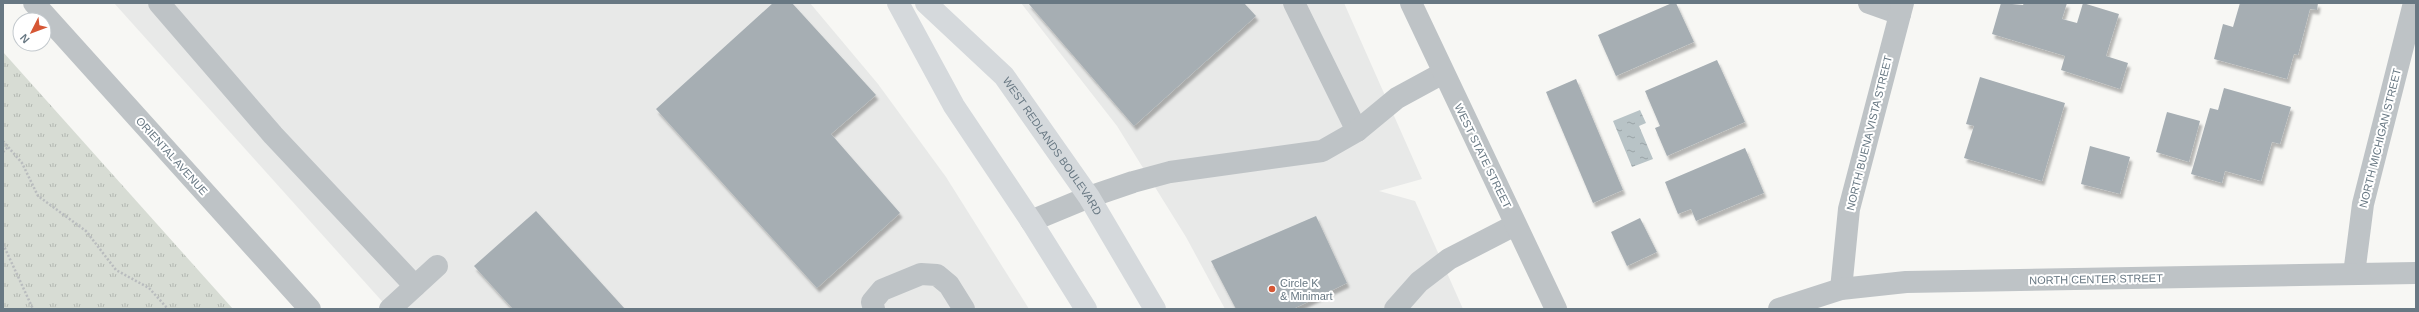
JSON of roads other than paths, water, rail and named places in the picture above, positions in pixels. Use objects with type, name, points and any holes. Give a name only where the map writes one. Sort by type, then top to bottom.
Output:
[{"type":"main road","points":[[898,3],[954,106],[1031,221],[1086,309]]},
{"type":"main road","name":"WEST REDLANDS BOULEVARD","points":[[926,3],[1004,76],[1089,197],[1155,309]]},
{"type":"street","name":"ORIENTAL AVENUE","points":[[34,3],[310,309]]},
{"type":"street","points":[[158,3],[274,135],[415,286]]},
{"type":"street","points":[[1294,3],[1357,132]]},
{"type":"street","name":"WEST STATE STREET","points":[[1411,3],[1442,73],[1556,309]]},
{"type":"street","points":[[1869,3],[1901,8]]},
{"type":"street","name":"NORTH MICHIGAN STREET","points":[[2354,274],[2362,204],[2414,3]]},
{"type":"street","name":"NORTH BUENA VISTA STREET","points":[[1842,289],[1850,209],[1901,8]]},
{"type":"street","points":[[1031,221],[1089,197],[1133,182],[1170,172],[1322,151],[1357,132],[1397,98],[1442,73]]},
{"type":"street","points":[[1395,309],[1419,282],[1448,259],[1515,225]]},
{"type":"street","points":[[390,309],[437,266]]},
{"type":"street","points":[[874,309],[872,302],[882,290],[920,274],[938,275],[949,285],[964,309]]},
{"type":"street","name":"NORTH CENTER STREET","points":[[1779,309],[1842,289],[1906,282],[2416,274]]},
{"type":"water","points":[[1640,110],[1646,123],[1639,126],[1653,159],[1632,167],[1613,121]]},
{"type":"place","name":"Circle K & Minimart","points":[[1272,289]]}]
